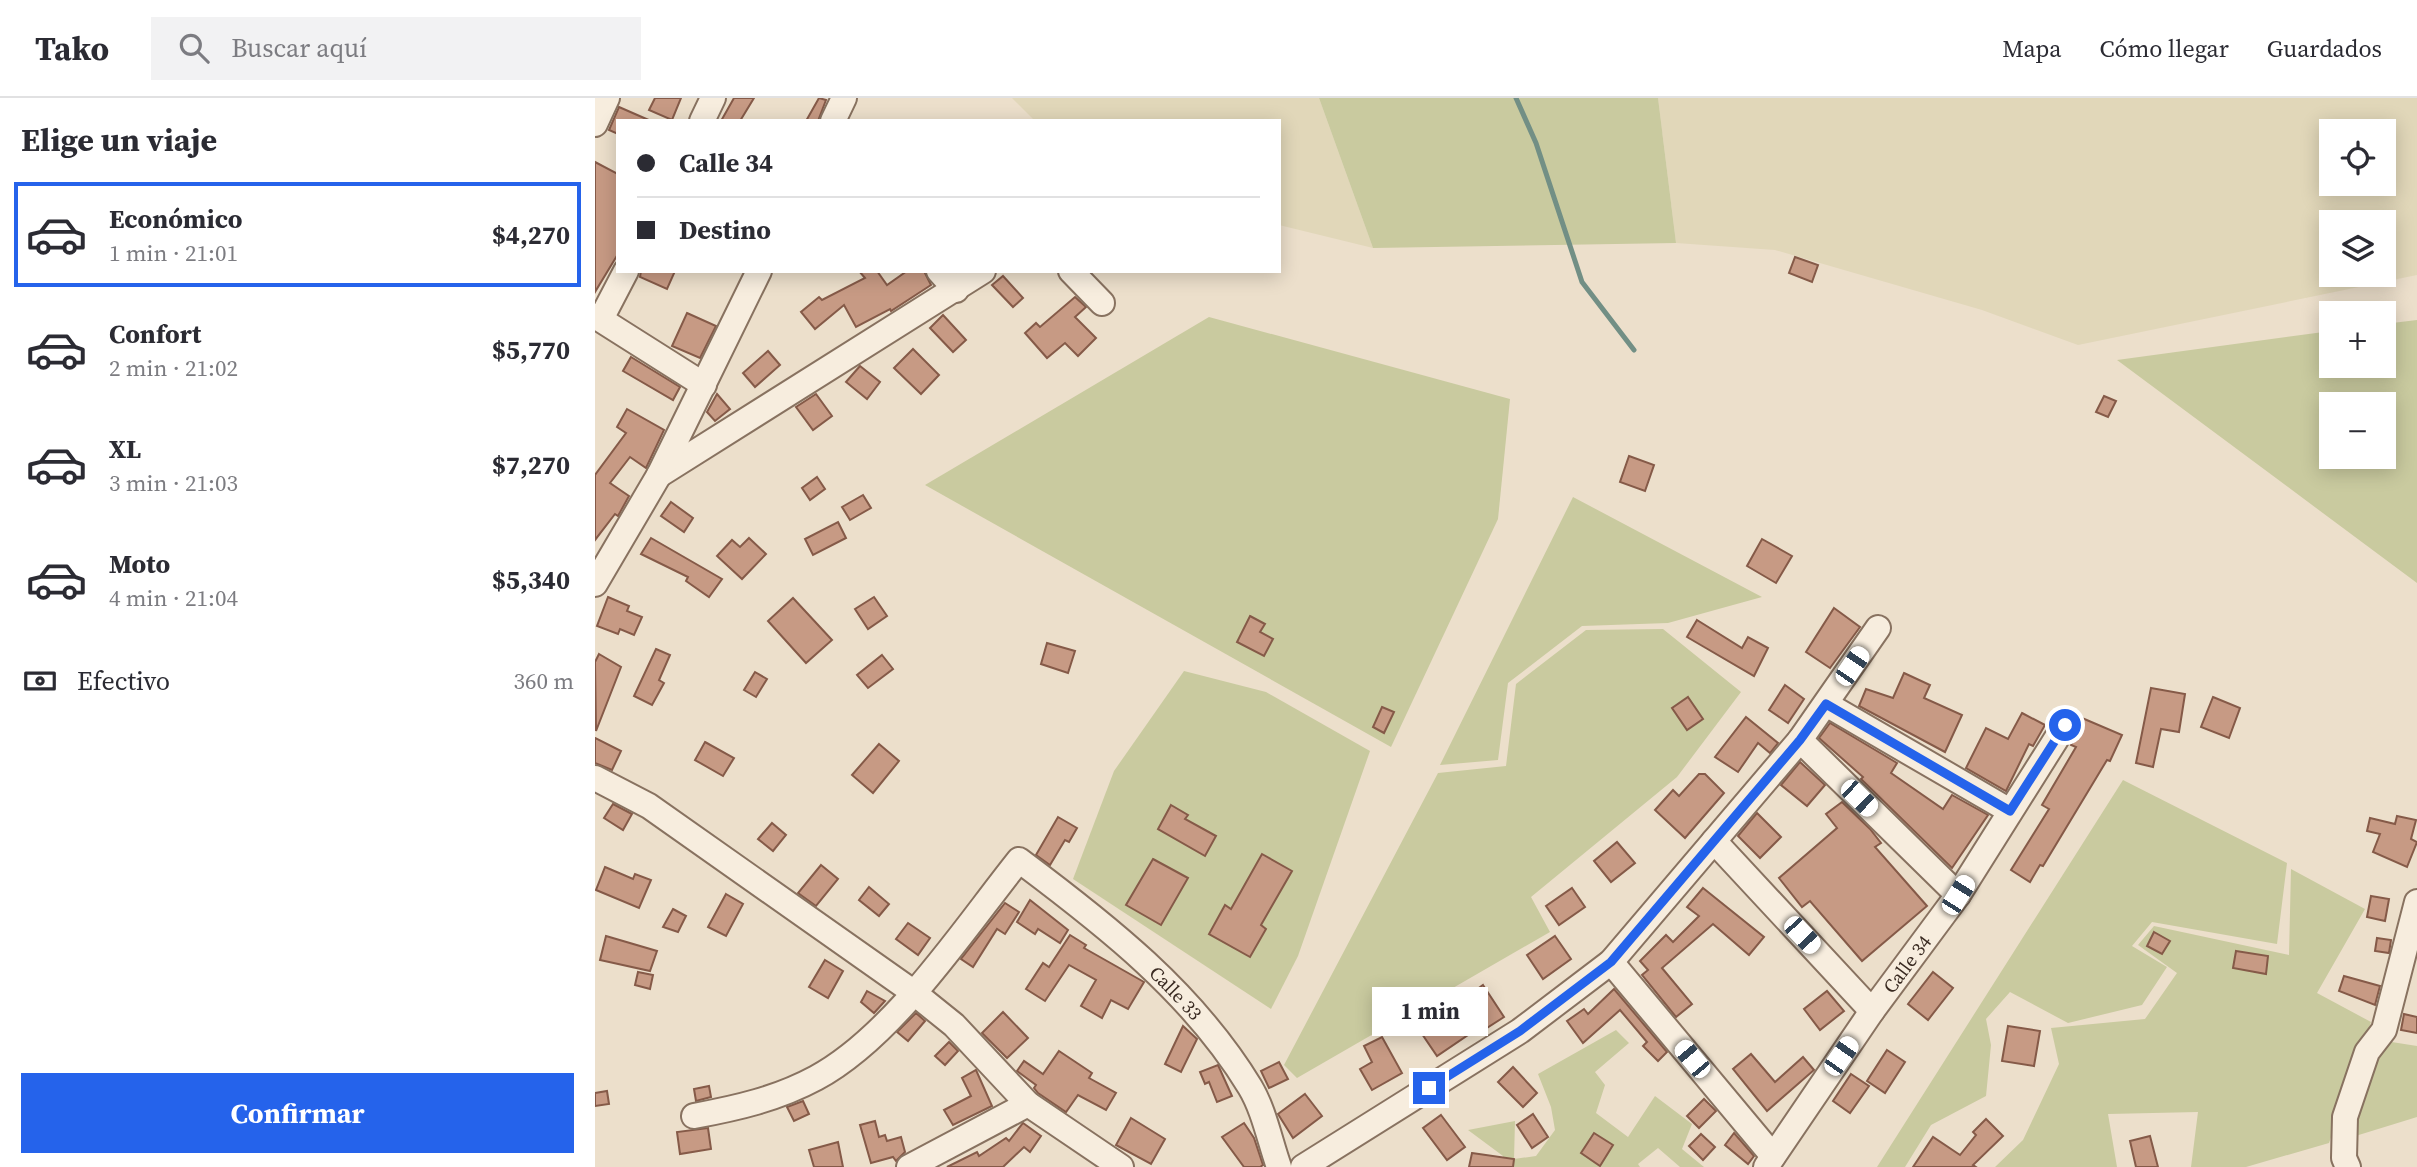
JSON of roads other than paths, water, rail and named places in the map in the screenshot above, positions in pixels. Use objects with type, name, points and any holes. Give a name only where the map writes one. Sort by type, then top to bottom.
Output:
[{"type":"street","points":[[595,124],[607,98]]},
{"type":"street","points":[[703,119],[713,98]]},
{"type":"street","points":[[834,119],[844,98]]},
{"type":"street","points":[[624,273],[598,318],[704,385]]},
{"type":"street","points":[[595,584],[659,475],[758,273]]},
{"type":"street","points":[[941,273],[956,290]]},
{"type":"street","points":[[659,475],[980,273]]},
{"type":"street","points":[[1073,273],[1102,303]]},
{"type":"street","points":[[1303,1167],[1520,1031],[1611,962],[1800,740],[1878,628]]},
{"type":"street","points":[[1826,704],[2010,811]]},
{"type":"street","name":"Calle 34","points":[[1770,1161],[1872,1011],[1958,895],[2065,725]]},
{"type":"street","points":[[1800,740],[1958,895]]},
{"type":"street","points":[[595,778],[649,806],[913,992],[954,1025],[1028,1104],[1121,1167]]},
{"type":"street","points":[[1714,841],[1872,1011]]},
{"type":"street","name":"Calle 33","points":[[913,992],[1019,860],[1102,922],[1186,1001],[1251,1088],[1279,1167]]},
{"type":"street","points":[[2348,1167],[2344,1158],[2345,1116],[2367,1052],[2384,1030],[2417,902]]},
{"type":"street","points":[[1611,962],[1770,1161]]},
{"type":"street","points":[[694,1116],[758,1103],[817,1078],[870,1040],[913,992]]},
{"type":"street","points":[[909,1167],[1028,1104]]},
{"type":"waterway","points":[[1516,98],[1536,143],[1582,282],[1634,350]]}]
